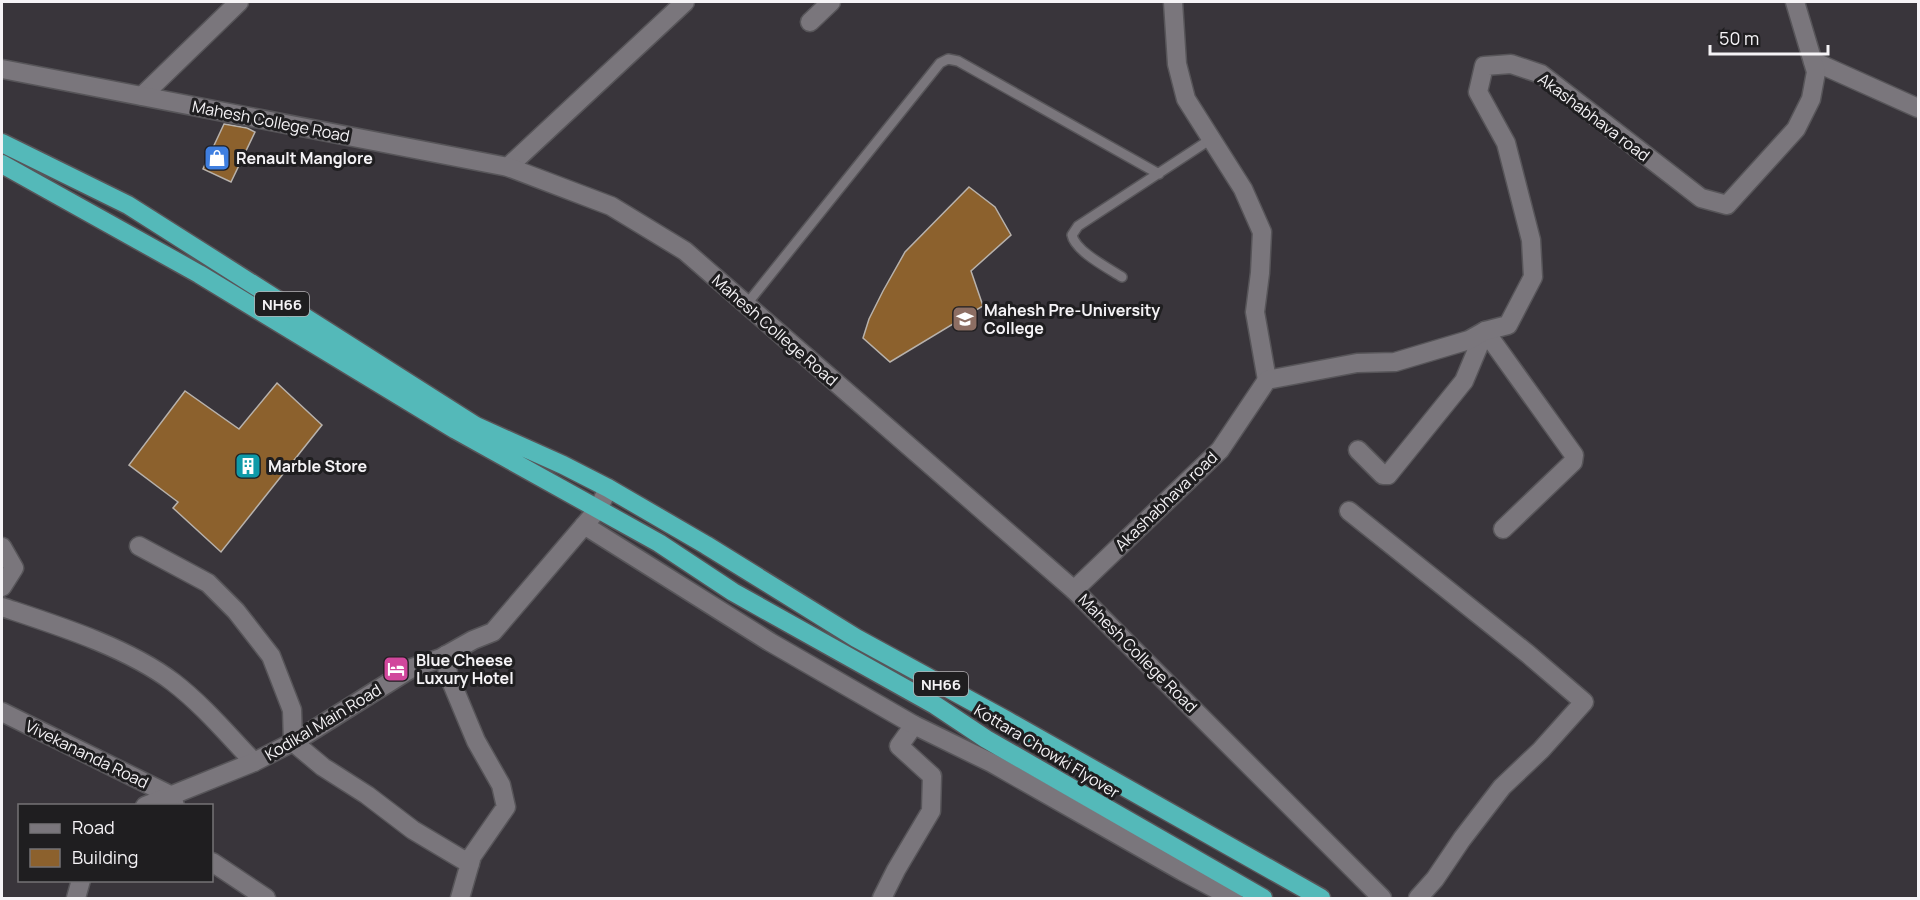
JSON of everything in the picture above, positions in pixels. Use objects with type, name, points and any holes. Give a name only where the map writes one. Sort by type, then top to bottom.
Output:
[{"type":"highway","name":"NH66","points":[[2,143],[128,206],[476,426],[608,488],[706,545],[856,638],[1321,898]]},
{"type":"highway","name":"NH66","points":[[2,164],[199,274],[456,430],[599,508]]},
{"type":"highway","name":"Kottara Chowki Flyover","points":[[599,508],[659,543],[733,592],[935,705],[986,739],[1263,898]]},
{"type":"street","points":[[142,96],[239,2]]},
{"type":"street","points":[[508,167],[685,2]]},
{"type":"street","points":[[810,22],[831,2]]},
{"type":"street","points":[[1173,2],[1177,64],[1186,99],[1243,189],[1262,232],[1255,312],[1267,380]]},
{"type":"street","name":"Akashabhava road","points":[[1074,590],[1220,450],[1267,380],[1357,363],[1395,362],[1469,340],[1508,324],[1533,277],[1531,240],[1506,143],[1478,92],[1484,66],[1511,64],[1540,74],[1701,198],[1727,205],[1796,129],[1811,99],[1816,72],[1795,2]]},
{"type":"street","points":[[1813,61],[1918,108]]},
{"type":"street","name":"Mahesh College Road","points":[[2,69],[508,167],[610,206],[685,251],[1074,590],[1382,898]]},
{"type":"street","points":[[1358,450],[1383,475],[1388,475],[1464,381],[1485,332]]},
{"type":"street","points":[[1485,332],[1574,455],[1573,462],[1503,530]]},
{"type":"street","name":"Kodikal Main Road","points":[[156,804],[173,801],[254,762],[293,742],[412,668],[446,655],[472,639],[493,633],[599,508],[608,488]]},
{"type":"street","points":[[1349,511],[1528,654],[1584,702],[1541,750],[1502,787],[1435,879],[1418,898]]},
{"type":"street","points":[[584,525],[770,642],[914,725],[992,763],[1233,898]]},
{"type":"street","points":[[139,546],[208,582],[236,611],[271,656],[292,710],[293,742],[323,767],[367,795],[413,830],[470,864]]},
{"type":"street","points":[[2,547],[14,568],[2,587]]},
{"type":"street","points":[[2,607],[46,621],[126,654],[171,681],[201,706],[254,762]]},
{"type":"street","points":[[446,655],[448,674],[476,741],[501,785],[506,807],[472,856],[460,898]]},
{"type":"street","name":"Vivekananda Road","points":[[2,712],[173,801]]},
{"type":"street","points":[[882,898],[931,811],[932,776],[899,746],[914,725]]},
{"type":"street","points":[[213,863],[266,898]]},
{"type":"street","points":[[76,898],[80,882]]},
{"type":"lane","points":[[746,305],[940,63],[948,59],[958,61],[1159,174]]},
{"type":"lane","points":[[1122,277],[1073,242],[1072,236],[1078,226],[1211,139]]},
{"type":"building","points":[[224,124],[247,128],[255,132],[231,182],[203,169]]},
{"type":"building","points":[[969,187],[995,207],[1011,235],[971,271],[983,306],[890,362],[863,338],[869,319],[905,252]]},
{"type":"building","name":"Marble Store","points":[[277,383],[322,425],[221,552],[173,508],[178,502],[129,465],[185,391],[239,429]]},
{"type":"place","name":"Renault Manglore","points":[[217,158]]},
{"type":"place","name":"Mahesh Pre-University College","points":[[965,319]]},
{"type":"place","name":"Marble Store","points":[[248,466]]},
{"type":"place","name":"Blue Cheese Luxury Hotel","points":[[396,669]]}]
